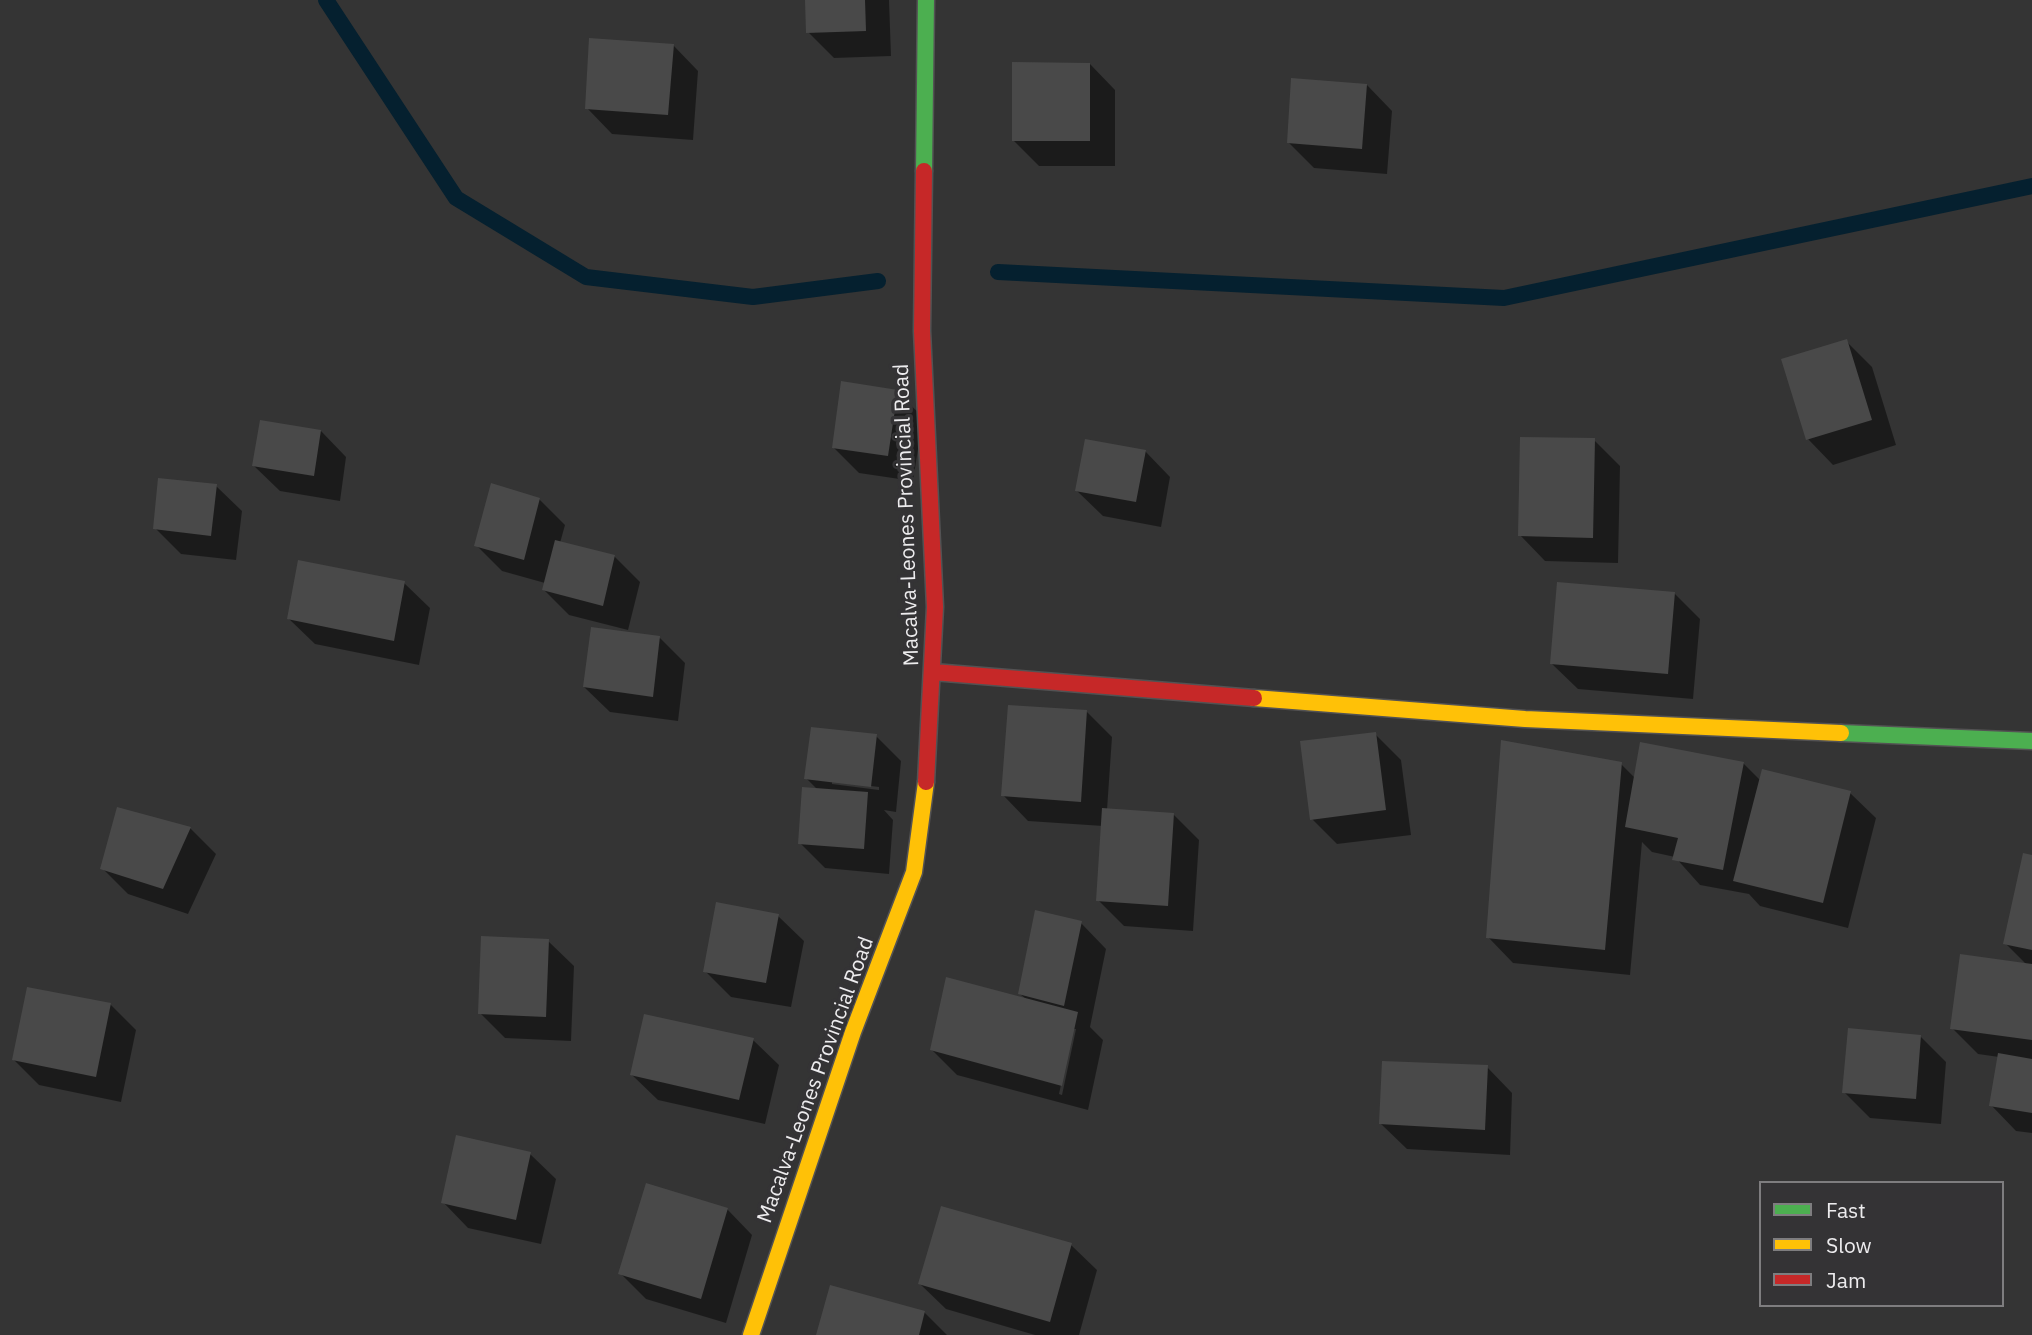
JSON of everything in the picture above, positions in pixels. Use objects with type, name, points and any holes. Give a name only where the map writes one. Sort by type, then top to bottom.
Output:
[{"type":"street","name":"Macalva-Leones Provincial Road","points":[[751,1335],[766,1283],[853,1032],[914,872],[930,752],[935,607],[922,331],[926,0]]},
{"type":"street","points":[[933,672],[1525,719],[2032,741]]},
{"type":"building","points":[[805,0],[865,0],[866,31],[806,33]]},
{"type":"building","points":[[589,38],[674,44],[668,115],[585,109]]},
{"type":"building","points":[[1012,62],[1090,63],[1090,141],[1012,141]]},
{"type":"building","points":[[1291,78],[1367,84],[1362,149],[1287,143]]},
{"type":"building","points":[[1847,339],[1872,420],[1806,440],[1781,359]]},
{"type":"building","points":[[841,381],[898,390],[888,456],[832,448]]},
{"type":"building","points":[[260,420],[321,430],[314,476],[252,466]]},
{"type":"building","points":[[1520,437],[1595,438],[1593,538],[1518,536]]},
{"type":"building","points":[[1085,439],[1146,450],[1136,502],[1075,491]]},
{"type":"building","points":[[158,478],[217,484],[211,536],[153,529]]},
{"type":"building","points":[[491,483],[540,498],[524,560],[474,546]]},
{"type":"building","points":[[555,540],[615,555],[603,606],[542,590]]},
{"type":"building","points":[[298,560],[405,581],[394,641],[287,619]]},
{"type":"building","points":[[1557,582],[1675,592],[1668,674],[1550,664]]},
{"type":"building","points":[[591,627],[660,636],[653,697],[583,687]]},
{"type":"building","points":[[1008,705],[1087,710],[1081,802],[1001,796]]},
{"type":"building","points":[[811,727],[877,734],[871,787],[804,779]]},
{"type":"building","points":[[1376,732],[1386,810],[1310,820],[1300,741]]},
{"type":"building","points":[[1501,740],[1622,762],[1605,950],[1486,938]]},
{"type":"building","points":[[1640,742],[1744,762],[1723,870],[1672,860],[1678,838],[1625,827]]},
{"type":"building","points":[[1762,769],[1851,791],[1823,903],[1733,881]]},
{"type":"building","points":[[802,787],[868,792],[864,849],[798,844]]},
{"type":"building","points":[[117,807],[191,827],[163,889],[100,869]]},
{"type":"building","points":[[1102,808],[1174,813],[1168,906],[1096,901]]},
{"type":"building","points":[[2023,853],[2032,855],[2032,950],[2003,944]]},
{"type":"building","points":[[716,902],[779,914],[766,983],[703,972]]},
{"type":"building","points":[[1035,910],[1082,921],[1064,1006],[1018,994]]},
{"type":"building","points":[[481,936],[549,939],[546,1017],[478,1014]]},
{"type":"building","points":[[1960,954],[2032,964],[2032,1040],[1950,1029]]},
{"type":"building","points":[[946,977],[1078,1012],[1062,1086],[930,1050]]},
{"type":"building","points":[[27,987],[111,1003],[96,1077],[12,1060]]},
{"type":"building","points":[[644,1014],[754,1038],[739,1100],[630,1075]]},
{"type":"building","points":[[1848,1028],[1921,1035],[1916,1099],[1842,1093]]},
{"type":"building","points":[[1998,1053],[2032,1059],[2032,1113],[1989,1106]]},
{"type":"building","points":[[1382,1061],[1488,1065],[1485,1130],[1379,1124]]},
{"type":"building","points":[[456,1135],[531,1152],[516,1220],[441,1203]]},
{"type":"building","points":[[646,1183],[728,1208],[701,1299],[618,1274]]},
{"type":"building","points":[[941,1206],[1072,1243],[1050,1322],[918,1284]]},
{"type":"building","points":[[830,1285],[925,1311],[919,1335],[816,1335]]},
{"type":"waterway","points":[[326,0],[456,198],[586,277],[753,297],[878,281]]},
{"type":"waterway","points":[[998,272],[1504,298],[2032,186]]},
{"type":"traffic: fast","points":[[924,171],[926,0]]},
{"type":"traffic: fast","points":[[1841,733],[2032,741]]},
{"type":"traffic: slow","points":[[1254,698],[1525,719],[1841,733]]},
{"type":"traffic: slow","points":[[751,1335],[853,1032],[914,872],[926,782]]},
{"type":"traffic: jam","points":[[924,171],[922,331],[935,607],[926,782]]},
{"type":"traffic: jam","points":[[933,672],[1254,698]]}]
